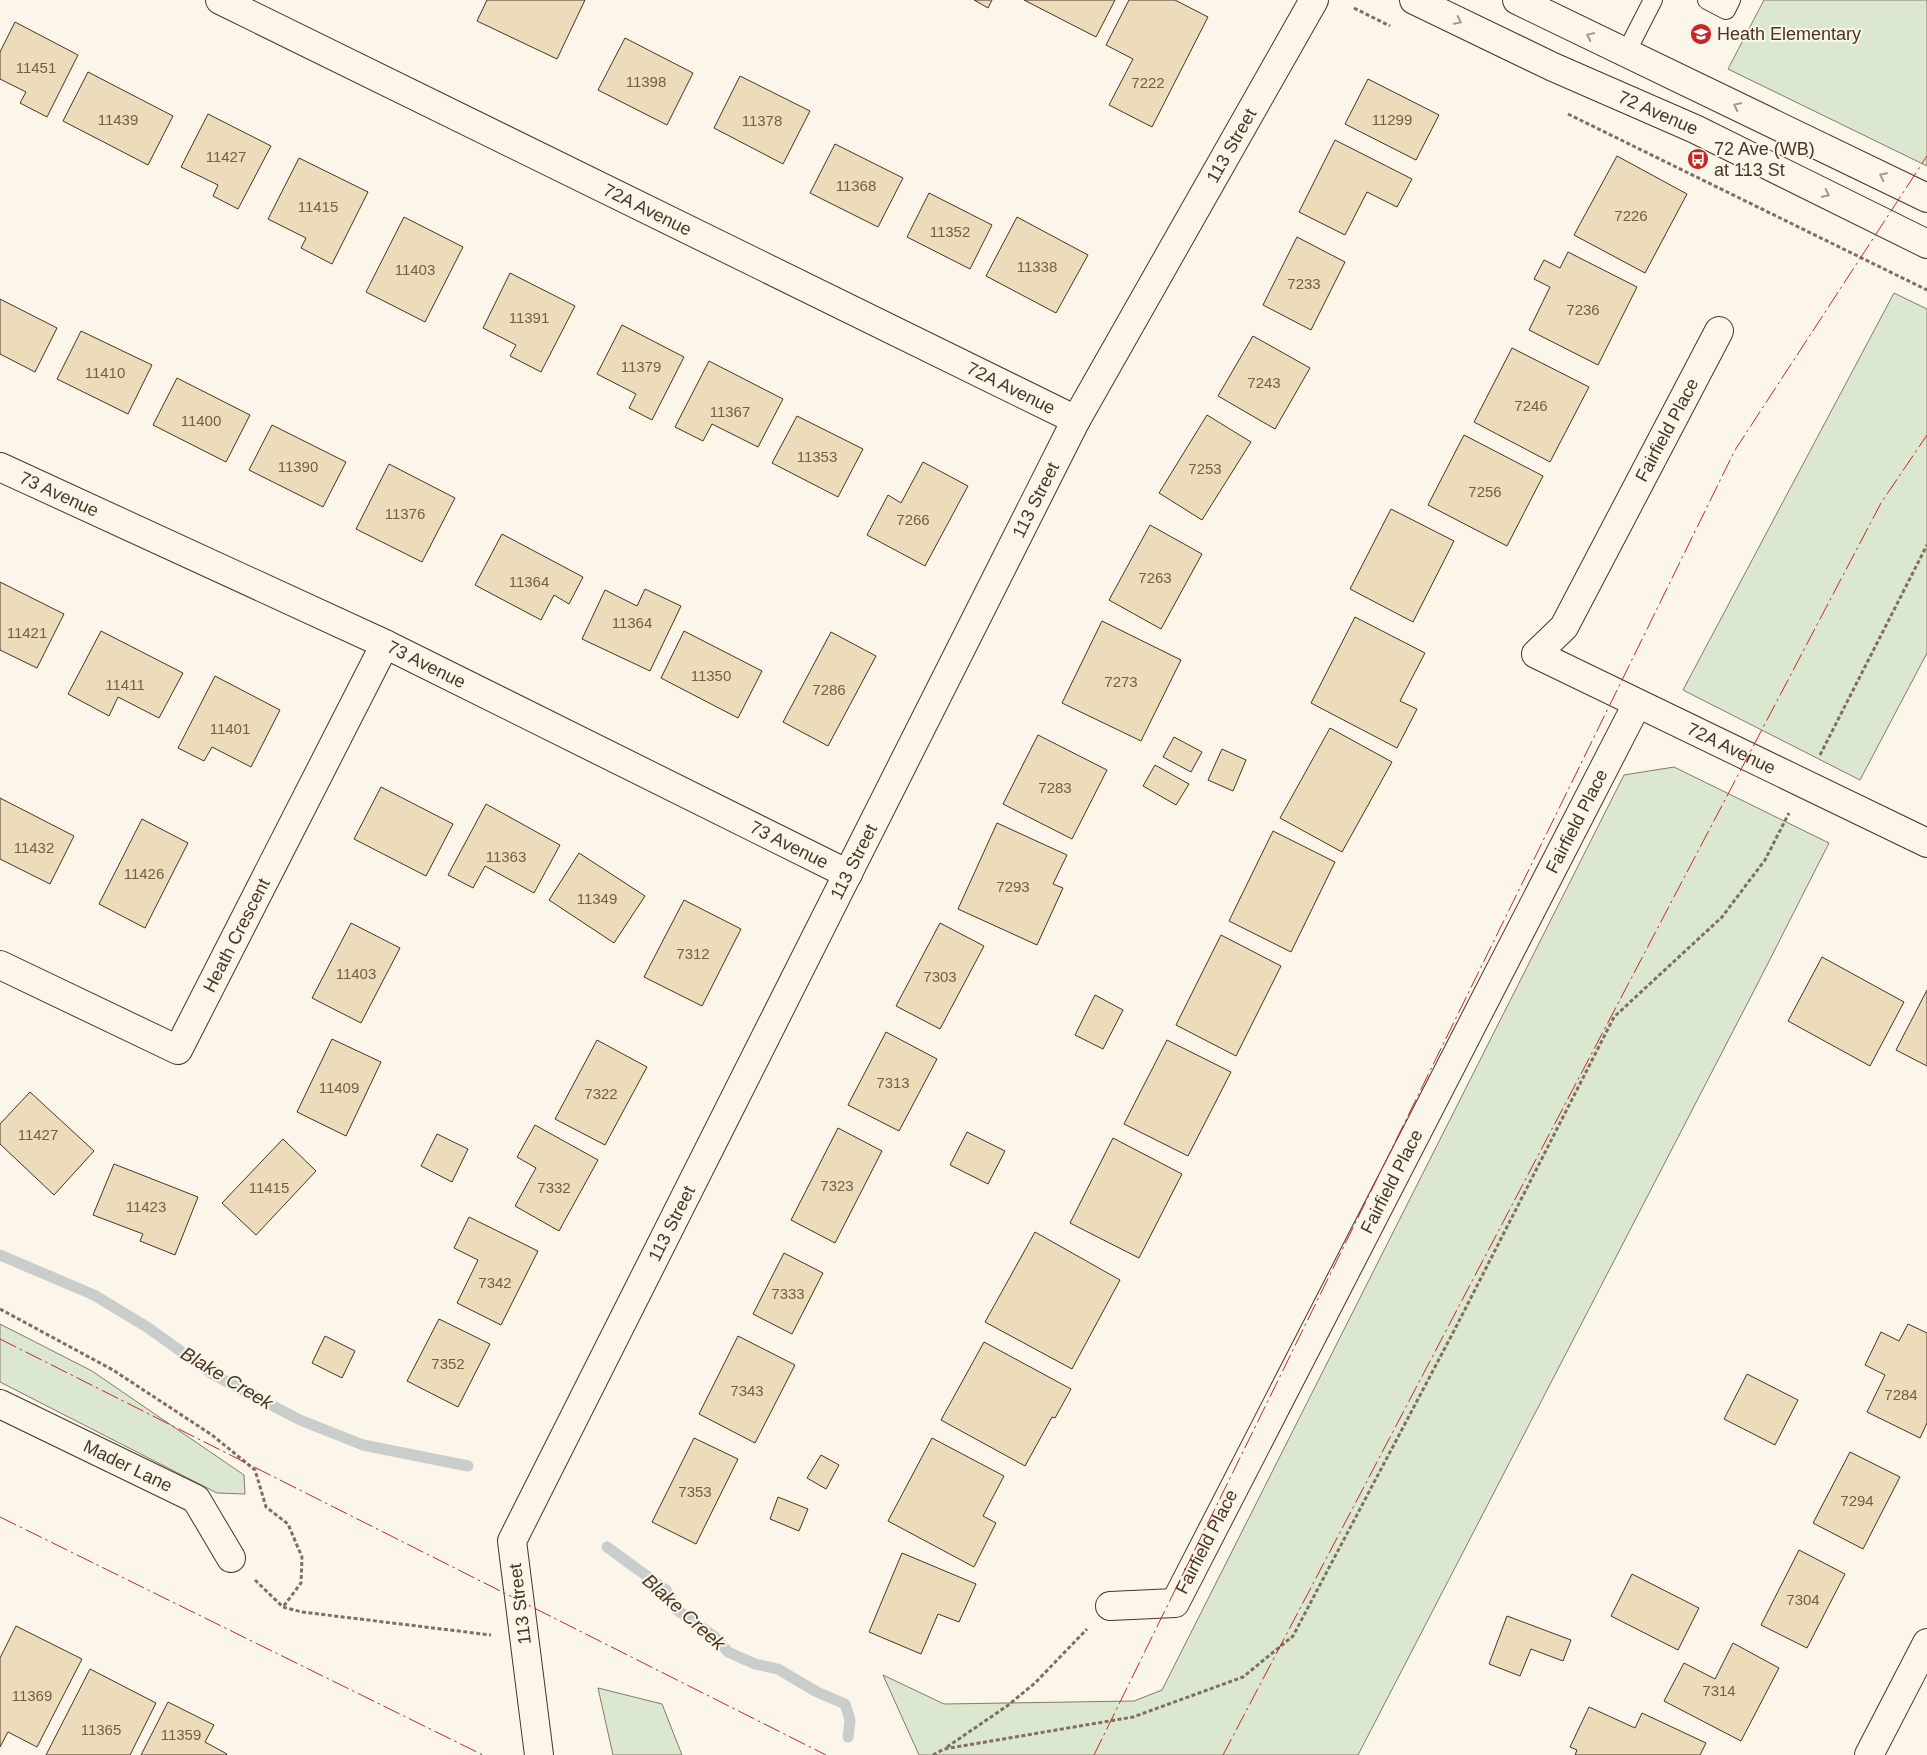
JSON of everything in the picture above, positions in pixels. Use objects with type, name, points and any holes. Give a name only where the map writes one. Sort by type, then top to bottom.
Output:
[{"type":"street","name":"72A Avenue","points":[[220,0],[1076,420]]},
{"type":"street","name":"113 Street","points":[[538,1755],[512,1541],[1076,420],[1314,0]]},
{"type":"street","name":"72 Avenue","points":[[1414,0],[1553,67],[1695,129],[1927,244]]},
{"type":"street","points":[[1517,0],[1927,198]]},
{"type":"street","name":"Fairfield Place","points":[[1536,654],[1564,627],[1719,331]]},
{"type":"street","name":"73 Avenue","points":[[0,467],[385,644],[848,874]]},
{"type":"street","name":"Heath Crescent","points":[[0,965],[178,1050],[385,644]]},
{"type":"street","name":"72A Avenue","points":[[1536,654],[1927,843]]},
{"type":"street","name":"Fairfield Place","points":[[1110,1606],[1175,1603],[1637,704]]},
{"type":"street","name":"Mader Lane","points":[[0,1404],[196,1499],[231,1558]]},
{"type":"street","points":[[1869,1755],[1927,1643]]},
{"type":"lane","points":[[1624,52],[1632,42],[1653,0]]},
{"type":"lane","points":[[1707,0],[1726,10],[1731,0]]},
{"type":"path","points":[[1354,8],[1398,30]]},
{"type":"path","points":[[1560,109],[1927,290]]},
{"type":"path","points":[[1818,760],[1927,545]]},
{"type":"path","points":[[944,1749],[1133,1717],[1243,1677],[1293,1636],[1456,1327],[1614,1017],[1722,917],[1765,860],[1792,809]]},
{"type":"path","points":[[0,1310],[113,1370],[212,1435],[255,1470],[266,1507],[288,1524],[302,1557],[301,1583],[283,1606],[302,1612],[479,1634]]},
{"type":"path","points":[[933,1755],[1007,1706],[1035,1683],[1065,1653]]},
{"type":"green space","points":[[1764,0],[1927,0],[1927,166],[1728,69]]},
{"type":"green space","points":[[1894,293],[1927,309],[1927,653],[1860,780],[1683,690]]},
{"type":"green space","points":[[1674,767],[1829,843],[1358,1755],[919,1755],[883,1675],[944,1704],[1134,1701],[1162,1690],[1624,775]]},
{"type":"green space","points":[[0,1324],[92,1371],[244,1475],[245,1494],[217,1493],[0,1382]]},
{"type":"green space","points":[[598,1688],[662,1704],[682,1755],[613,1755]]},
{"type":"building","points":[[487,0],[585,0],[557,59],[477,21]]},
{"type":"building","points":[[974,0],[992,0],[988,8]]},
{"type":"building","points":[[1024,0],[1115,0],[1096,37]]},
{"type":"building","points":[[1129,0],[1175,0],[1208,17],[1152,127],[1109,105],[1133,59],[1106,45]]},
{"type":"building","points":[[15,22],[78,55],[47,117],[20,103],[26,92],[0,79],[0,52]]},
{"type":"building","points":[[625,38],[693,73],[667,125],[598,90]]},
{"type":"building","points":[[88,72],[173,116],[148,165],[63,121]]},
{"type":"building","points":[[740,76],[810,111],[783,164],[714,128]]},
{"type":"building","points":[[1368,79],[1439,115],[1416,160],[1345,124]]},
{"type":"building","points":[[208,114],[271,146],[238,209],[213,196],[218,185],[181,167]]},
{"type":"building","points":[[1335,140],[1412,179],[1397,207],[1367,192],[1345,235],[1299,212]]},
{"type":"building","points":[[835,144],[903,178],[878,227],[810,193]]},
{"type":"building","points":[[1617,156],[1687,194],[1645,273],[1574,235]]},
{"type":"building","points":[[299,158],[368,192],[332,264],[301,248],[306,238],[268,219]]},
{"type":"building","points":[[929,193],[992,225],[970,269],[907,237]]},
{"type":"building","points":[[404,217],[463,247],[425,322],[366,292]]},
{"type":"building","points":[[1017,217],[1088,255],[1056,313],[986,276]]},
{"type":"building","points":[[1297,237],[1345,262],[1311,330],[1263,305]]},
{"type":"building","points":[[1568,252],[1637,287],[1598,365],[1529,330],[1550,287],[1534,279],[1544,260],[1560,268]]},
{"type":"building","points":[[510,273],[575,306],[541,372],[510,356],[516,345],[483,328]]},
{"type":"building","points":[[0,299],[57,328],[35,372],[0,354]]},
{"type":"building","points":[[622,325],[684,357],[652,420],[629,408],[636,394],[597,374]]},
{"type":"building","points":[[81,331],[152,365],[128,414],[57,379]]},
{"type":"building","points":[[1253,336],[1310,368],[1275,429],[1218,396]]},
{"type":"building","points":[[1512,348],[1589,387],[1550,462],[1474,422]]},
{"type":"building","points":[[709,361],[783,399],[758,447],[712,424],[703,441],[675,427]]},
{"type":"building","points":[[177,378],[250,415],[226,462],[153,425]]},
{"type":"building","points":[[1207,415],[1251,442],[1202,520],[1159,493]]},
{"type":"building","points":[[797,416],[863,449],[838,497],[772,463]]},
{"type":"building","points":[[272,425],[346,462],[323,507],[249,470]]},
{"type":"building","points":[[1464,435],[1543,476],[1507,546],[1428,505]]},
{"type":"building","points":[[923,462],[968,486],[925,566],[867,535],[888,495],[901,503]]},
{"type":"building","points":[[389,464],[455,498],[422,562],[356,529]]},
{"type":"building","points":[[1391,509],[1454,541],[1413,622],[1350,589]]},
{"type":"building","points":[[1150,525],[1202,554],[1161,629],[1109,600]]},
{"type":"building","points":[[502,534],[583,577],[569,604],[554,595],[541,620],[475,585]]},
{"type":"building","points":[[0,582],[64,614],[37,668],[0,650]]},
{"type":"building","points":[[645,589],[681,606],[650,671],[582,639],[605,590],[637,606]]},
{"type":"building","points":[[1355,617],[1425,653],[1400,701],[1417,709],[1397,748],[1311,703]]},
{"type":"building","points":[[1102,621],[1181,660],[1141,741],[1062,703]]},
{"type":"building","points":[[101,631],[183,673],[159,718],[118,697],[109,716],[68,694]]},
{"type":"building","points":[[684,631],[762,671],[738,718],[661,678]]},
{"type":"building","points":[[831,632],[876,656],[828,746],[783,722]]},
{"type":"building","points":[[215,676],[280,710],[251,767],[212,747],[204,761],[178,748]]},
{"type":"building","points":[[1330,728],[1392,762],[1342,852],[1280,818]]},
{"type":"building","points":[[1038,735],[1107,770],[1072,839],[1003,804]]},
{"type":"building","points":[[1174,737],[1202,752],[1191,772],[1163,757]]},
{"type":"building","points":[[1222,749],[1246,760],[1233,791],[1208,780]]},
{"type":"building","points":[[1155,765],[1189,784],[1176,805],[1143,786]]},
{"type":"building","points":[[381,787],[453,824],[426,876],[354,839]]},
{"type":"building","points":[[0,798],[74,836],[50,884],[0,859]]},
{"type":"building","points":[[486,804],[560,845],[534,893],[485,866],[473,888],[448,875]]},
{"type":"building","points":[[142,819],[188,843],[145,928],[99,904]]},
{"type":"building","points":[[997,823],[1067,855],[1053,884],[1063,888],[1037,945],[958,909]]},
{"type":"building","points":[[1273,831],[1335,862],[1291,952],[1229,921]]},
{"type":"building","points":[[579,853],[645,896],[614,943],[549,900]]},
{"type":"building","points":[[684,900],[741,929],[702,1006],[644,977]]},
{"type":"building","points":[[351,923],[400,948],[361,1023],[312,998]]},
{"type":"building","points":[[940,923],[984,946],[940,1029],[896,1006]]},
{"type":"building","points":[[1221,935],[1281,966],[1236,1056],[1176,1025]]},
{"type":"building","points":[[1822,957],[1904,1002],[1870,1066],[1788,1021]]},
{"type":"building","points":[[1927,990],[1927,1066],[1896,1050]]},
{"type":"building","points":[[1095,995],[1123,1010],[1103,1049],[1075,1035]]},
{"type":"building","points":[[886,1032],[937,1059],[899,1131],[848,1105]]},
{"type":"building","points":[[332,1039],[381,1062],[346,1136],[297,1112]]},
{"type":"building","points":[[597,1040],[647,1067],[605,1145],[555,1119]]},
{"type":"building","points":[[1167,1040],[1231,1072],[1188,1156],[1124,1124]]},
{"type":"building","points":[[30,1092],[94,1151],[54,1195],[0,1144],[0,1124]]},
{"type":"building","points":[[535,1125],[598,1160],[559,1231],[515,1206],[536,1168],[517,1157]]},
{"type":"building","points":[[838,1128],[882,1151],[835,1243],[791,1220]]},
{"type":"building","points":[[967,1132],[1005,1151],[988,1184],[950,1165]]},
{"type":"building","points":[[437,1134],[468,1149],[452,1182],[421,1166]]},
{"type":"building","points":[[1113,1138],[1182,1174],[1139,1258],[1070,1223]]},
{"type":"building","points":[[283,1139],[316,1171],[256,1235],[222,1203]]},
{"type":"building","points":[[114,1164],[198,1197],[175,1255],[140,1241],[143,1234],[93,1215]]},
{"type":"building","points":[[469,1217],[538,1251],[501,1325],[457,1303],[478,1260],[454,1248]]},
{"type":"building","points":[[1035,1232],[1120,1280],[1072,1369],[985,1322]]},
{"type":"building","points":[[784,1253],[823,1273],[792,1334],[753,1314]]},
{"type":"building","points":[[439,1319],[490,1344],[458,1407],[407,1381]]},
{"type":"building","points":[[1908,1324],[1927,1333],[1927,1423],[1920,1438],[1867,1412],[1885,1375],[1865,1365],[1881,1332],[1899,1341]]},
{"type":"building","points":[[325,1336],[355,1351],[342,1378],[312,1363]]},
{"type":"building","points":[[738,1336],[795,1365],[755,1443],[699,1414]]},
{"type":"building","points":[[984,1342],[1071,1389],[1055,1418],[1052,1417],[1025,1466],[941,1420]]},
{"type":"building","points":[[1747,1374],[1798,1400],[1775,1445],[1724,1419]]},
{"type":"building","points":[[694,1438],[738,1459],[696,1544],[652,1522]]},
{"type":"building","points":[[932,1438],[1004,1476],[983,1516],[996,1523],[974,1567],[888,1521]]},
{"type":"building","points":[[1850,1452],[1900,1477],[1863,1549],[1813,1523]]},
{"type":"building","points":[[821,1455],[839,1465],[826,1489],[807,1478]]},
{"type":"building","points":[[778,1497],[808,1509],[799,1531],[770,1519]]},
{"type":"building","points":[[1799,1550],[1845,1574],[1807,1648],[1761,1625]]},
{"type":"building","points":[[902,1553],[976,1584],[959,1622],[938,1614],[921,1654],[869,1632]]},
{"type":"building","points":[[1632,1574],[1699,1608],[1678,1650],[1611,1616]]},
{"type":"building","points":[[1507,1616],[1571,1640],[1563,1661],[1531,1649],[1520,1676],[1489,1664]]},
{"type":"building","points":[[16,1626],[82,1659],[37,1747],[8,1732],[0,1747],[0,1658]]},
{"type":"building","points":[[1733,1643],[1779,1668],[1741,1741],[1664,1701],[1684,1663],[1715,1679]]},
{"type":"building","points":[[90,1669],[156,1703],[130,1755],[46,1755]]},
{"type":"building","points":[[168,1702],[214,1725],[205,1742],[227,1754],[141,1755]]},
{"type":"building","points":[[1589,1707],[1635,1728],[1642,1713],[1706,1743],[1700,1755],[1575,1755],[1577,1750],[1570,1747]]},
{"type":"waterway","name":"Blake Creek","points":[[0,1255],[94,1295],[147,1327],[214,1375],[300,1420],[363,1445],[468,1466]]},
{"type":"waterway","name":"Blake Creek","points":[[607,1547],[666,1590],[677,1610],[715,1637],[728,1652],[755,1664],[778,1669],[817,1692],[845,1704],[850,1720],[848,1737]]},
{"type":"power","points":[[1094,1755],[1735,450],[1927,156]]},
{"type":"power","points":[[1223,1755],[1881,503],[1927,435]]},
{"type":"power","points":[[0,1339],[826,1755]]},
{"type":"power","points":[[0,1517],[483,1755]]},
{"type":"place","name":"Heath Elementary","points":[[1701,34]]},
{"type":"place","name":"72 Ave (WB) at 113 St","points":[[1698,159]]}]
